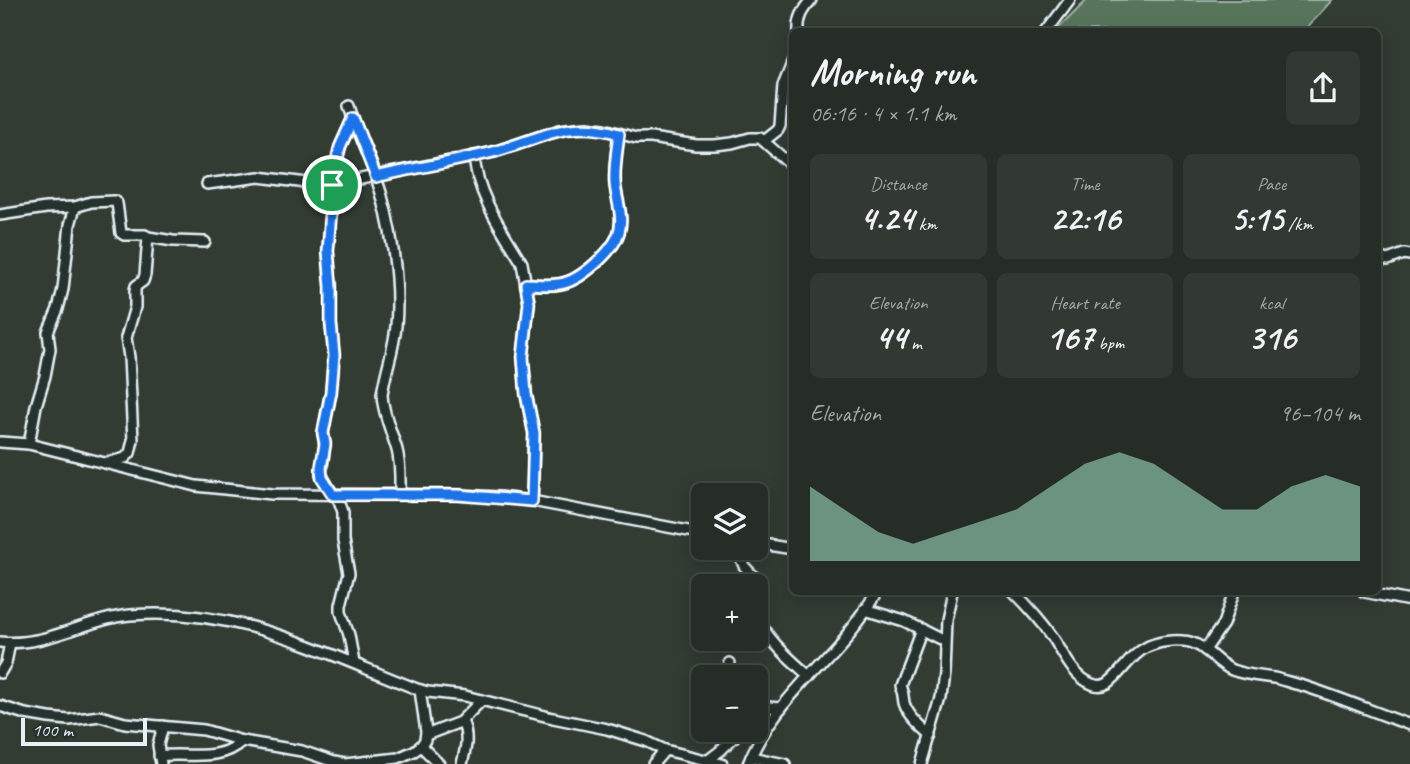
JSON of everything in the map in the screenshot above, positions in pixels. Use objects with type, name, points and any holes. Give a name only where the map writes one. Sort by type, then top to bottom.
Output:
[{"type":"street","points":[[799,28],[801,14],[812,0]]},
{"type":"street","points":[[1049,28],[1070,0]]},
{"type":"street","points":[[764,141],[780,126],[783,86],[789,71]]},
{"type":"street","points":[[349,106],[376,177],[384,206],[394,268],[396,326],[382,395],[399,458],[400,495]]},
{"type":"street","points":[[353,118],[340,147],[332,185],[328,259],[334,355],[321,468],[322,478],[335,495],[343,512],[343,541],[349,573],[341,612],[354,663]]},
{"type":"street","points":[[206,184],[259,177],[332,185],[494,152],[560,130],[587,127],[636,138],[696,145],[760,138],[789,163]]},
{"type":"street","points":[[526,284],[565,283],[592,266],[615,240],[620,231],[621,219],[615,181],[619,134]]},
{"type":"street","points":[[474,156],[482,190],[498,224],[522,263],[526,284],[529,303],[523,357],[526,394],[534,433],[532,501]]},
{"type":"street","points":[[0,215],[114,201],[117,202],[119,210],[121,233],[182,242],[205,242]]},
{"type":"street","points":[[29,444],[50,349],[48,332],[63,289],[70,225],[75,207]]},
{"type":"street","points":[[103,463],[125,458],[131,453],[133,440],[126,338],[135,307],[136,286],[143,281],[145,275],[148,237]]},
{"type":"street","points":[[1381,258],[1388,260],[1404,254],[1410,256]]},
{"type":"street","points":[[0,442],[29,444],[196,486],[272,494],[458,495],[532,501],[691,532]]},
{"type":"street","points":[[768,545],[789,548]]},
{"type":"street","points":[[741,560],[751,574]]},
{"type":"street","points":[[785,764],[749,760],[766,728],[781,708],[832,650],[875,595]]},
{"type":"street","points":[[922,764],[942,691],[946,620],[951,595]]},
{"type":"street","points":[[1017,595],[1052,635],[1072,667],[1096,685],[1108,683],[1135,654],[1148,646],[1179,640],[1190,641],[1230,669],[1305,687],[1410,725]]},
{"type":"street","points":[[1205,650],[1223,624],[1233,595]]},
{"type":"street","points":[[1379,595],[1410,601]]},
{"type":"street","points":[[865,609],[892,617],[944,641]]},
{"type":"street","points":[[0,642],[27,642],[128,615],[191,615],[239,623],[354,663],[420,690],[465,696],[628,734],[665,750],[722,764]]},
{"type":"street","points":[[921,629],[900,685],[909,713],[931,736]]},
{"type":"street","points":[[768,635],[780,650],[809,676]]},
{"type":"street","points":[[0,673],[6,663],[10,643]]},
{"type":"street","points":[[0,706],[49,718],[69,720],[96,716],[125,723],[204,730],[242,741],[302,751],[345,764],[398,758],[421,746],[426,735],[420,690]]},
{"type":"street","points":[[426,735],[462,721],[482,700]]},
{"type":"street","points":[[768,706],[781,708]]},
{"type":"street","points":[[462,721],[467,742],[462,764]]},
{"type":"street","points":[[163,726],[158,745],[160,760],[171,755],[212,756],[233,749],[242,741]]},
{"type":"street","points":[[707,761],[729,742]]},
{"type":"street","points":[[421,746],[439,764]]},
{"type":"street","points":[[653,764],[665,750]]},
{"type":"green space","points":[[1087,0],[1332,0],[1307,28],[1059,28]]},
{"type":"route","points":[[353,118],[376,177],[494,152],[560,130],[587,127],[619,134],[615,181],[621,219],[620,231],[615,240],[592,266],[565,283],[526,284],[529,312],[523,357],[526,394],[534,433],[532,501],[458,495],[333,495],[322,478],[325,444],[323,433],[331,392],[334,355],[328,251],[332,185],[340,147],[353,118]]}]
